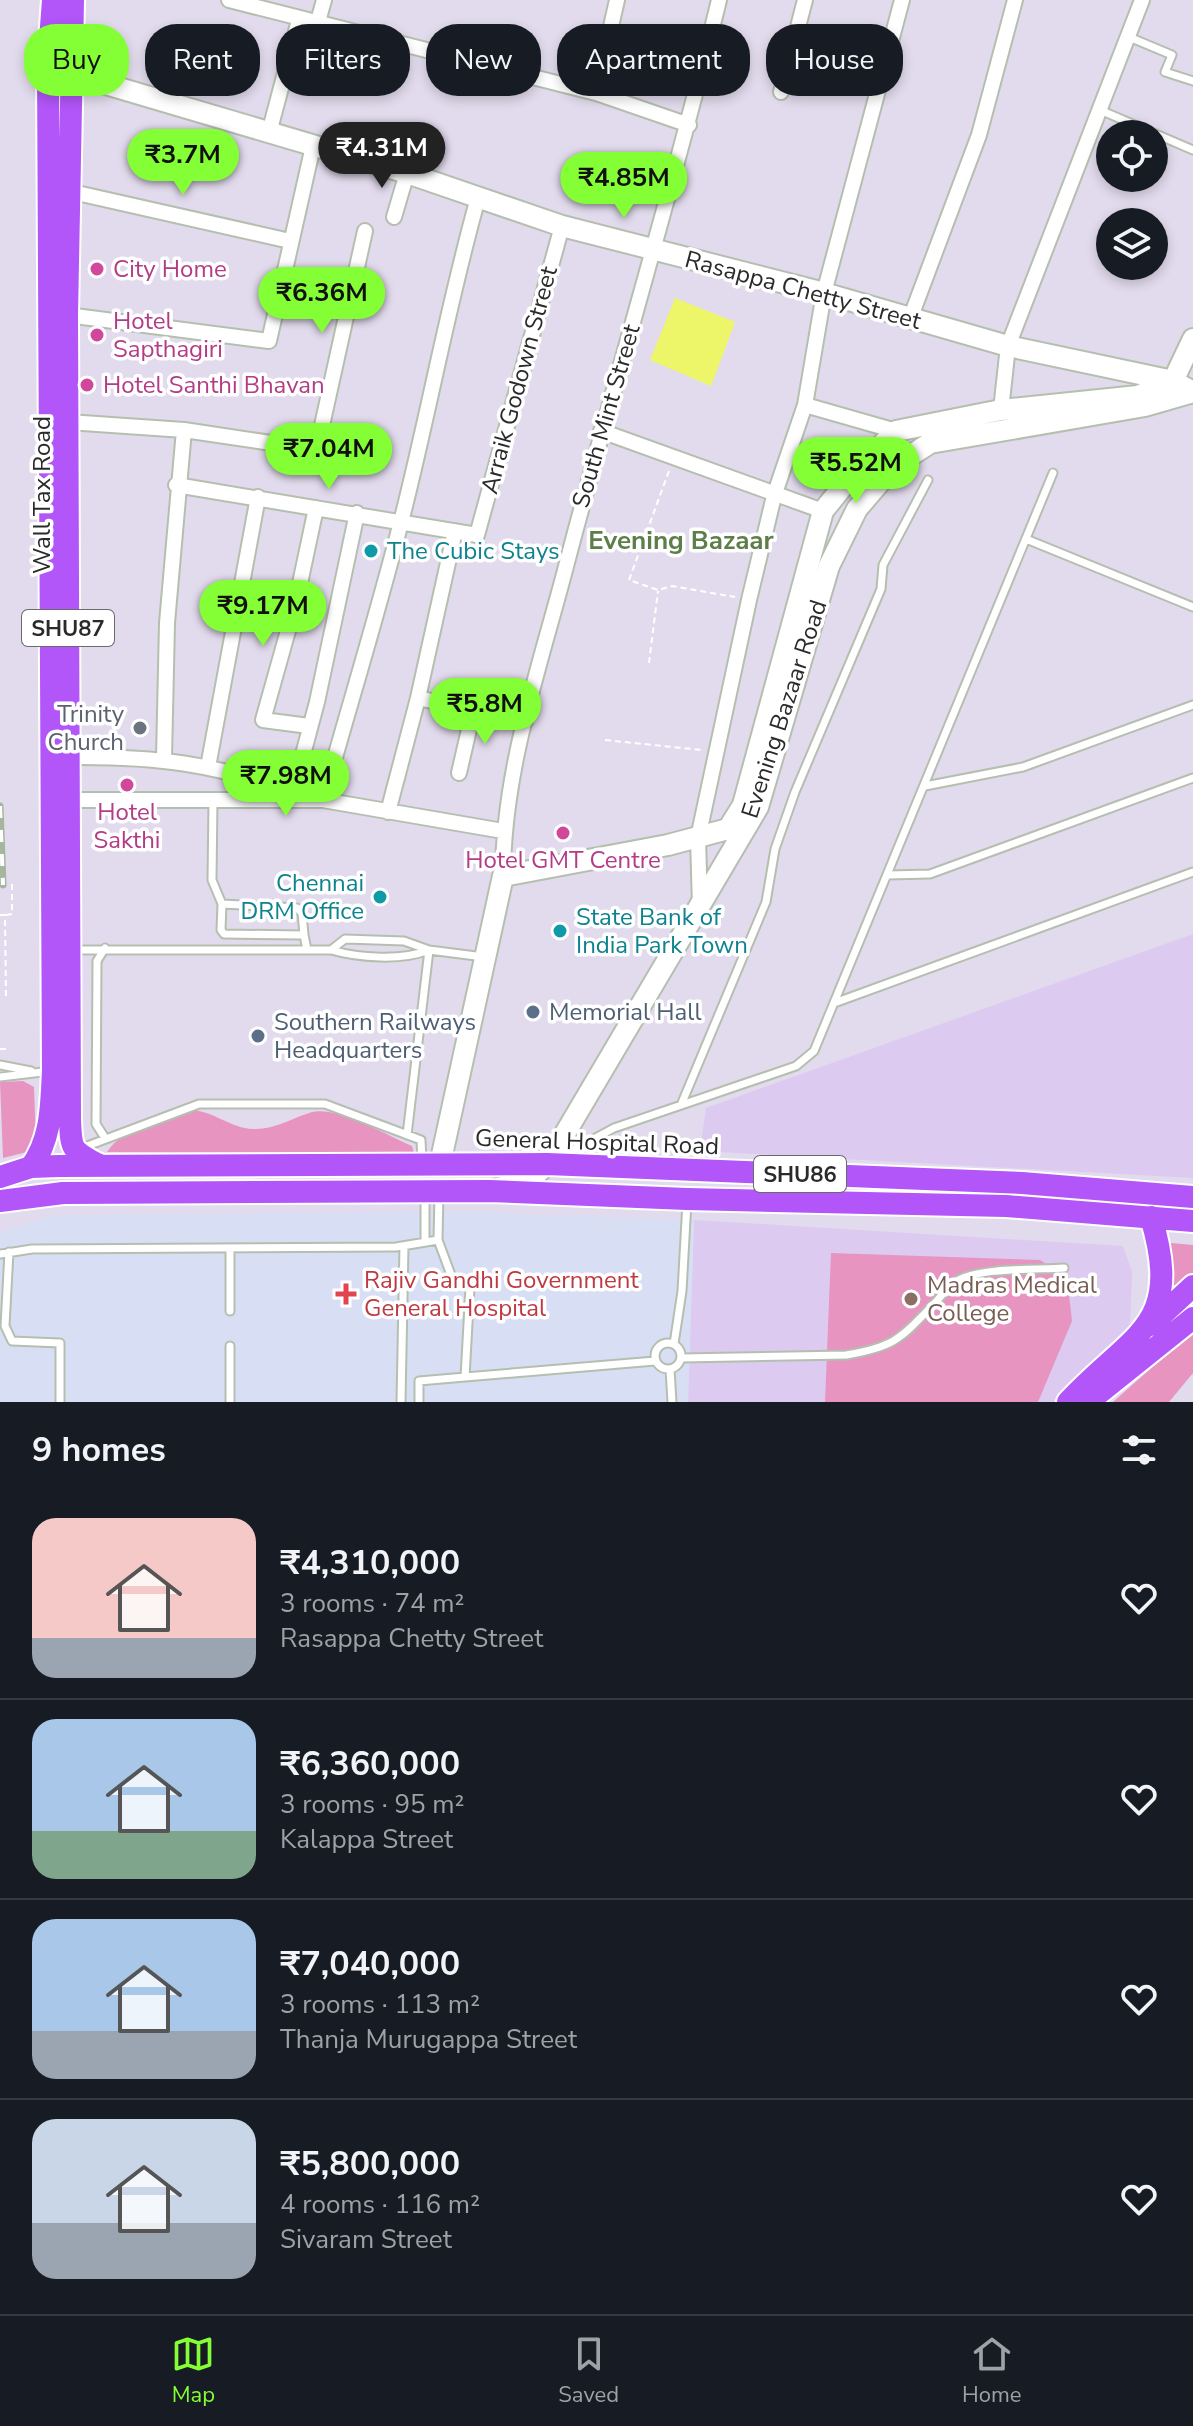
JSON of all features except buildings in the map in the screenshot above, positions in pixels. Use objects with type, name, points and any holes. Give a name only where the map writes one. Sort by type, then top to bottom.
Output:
[{"type":"main road","name":"Wall Tax Road","points":[[51,24],[53,0]]},
{"type":"main road","name":"Wall Tax Road","points":[[73,0],[73,24]]},
{"type":"main road","name":"Rasappa Chetty Street","points":[[129,91],[407,173],[562,226],[824,293],[1008,346],[1173,381],[1193,392]]},
{"type":"main road","name":"Wall Tax Road","points":[[31,1167],[43,1151],[49,1126],[45,1071],[48,96]]},
{"type":"main road","name":"Wall Tax Road","points":[[71,96],[67,315],[70,1145],[75,1152]]},
{"type":"main road","points":[[896,431],[1001,410],[1138,396],[1173,381],[1193,339]]},
{"type":"main road","name":"Evening Bazaar Road","points":[[698,838],[728,829],[743,805],[798,636],[829,566],[857,509],[893,467],[930,443],[1145,406],[1193,392]]},
{"type":"main road","name":"Evening Bazaar Road","points":[[489,1191],[530,1180],[547,1164],[758,807],[823,511],[857,469],[896,431]]},
{"type":"main road","points":[[503,876],[698,838]]},
{"type":"main road","name":"South Mint Street","points":[[431,1164],[487,957],[503,876]]},
{"type":"main road","points":[[75,1152],[100,1166]]},
{"type":"main road","name":"General Hospital Road","points":[[0,1177],[31,1167],[547,1164],[1022,1183],[1193,1197]]},
{"type":"main road","name":"SHU86","points":[[0,1201],[63,1193],[432,1190],[1006,1206],[1193,1221]]},
{"type":"main road","points":[[1145,1331],[1160,1297],[1162,1279],[1160,1249],[1151,1217]]},
{"type":"main road","points":[[1088,1402],[1145,1331],[1193,1286]]},
{"type":"main road","points":[[1068,1402],[1193,1318]]},
{"type":"street","points":[[229,0],[313,24]]},
{"type":"street","points":[[317,24],[324,0]]},
{"type":"street","points":[[612,24],[617,0]]},
{"type":"street","name":"South Mint Street","points":[[503,876],[503,831],[525,722],[601,431],[689,125],[719,0]]},
{"type":"street","points":[[799,24],[805,0]]},
{"type":"street","points":[[700,908],[698,838],[719,752],[749,600],[774,496],[805,405],[824,293],[902,0]]},
{"type":"street","points":[[910,319],[979,135],[1015,0]]},
{"type":"street","points":[[1001,410],[1008,346],[1097,108],[1142,0]]},
{"type":"street","points":[[269,133],[299,20]]},
{"type":"street","points":[[410,48],[557,83]]},
{"type":"street","points":[[605,96],[689,125]]},
{"type":"street","points":[[67,315],[269,341],[313,146]]},
{"type":"street","points":[[394,217],[407,173]]},
{"type":"street","points":[[68,191],[290,241]]},
{"type":"street","points":[[323,800],[401,521],[434,385],[453,285],[478,198]]},
{"type":"street","name":"Arraik Godown Street","points":[[455,531],[477,535],[562,226]]},
{"type":"street","points":[[317,448],[365,231]]},
{"type":"street","points":[[805,405],[896,431]]},
{"type":"street","points":[[68,422],[184,430],[378,459]]},
{"type":"street","points":[[164,758],[167,623],[176,485],[184,430]]},
{"type":"street","points":[[601,431],[774,496],[823,511]]},
{"type":"street","points":[[176,485],[455,531],[418,698],[388,812]]},
{"type":"street","points":[[208,767],[258,497]]},
{"type":"street","points":[[309,726],[263,720],[296,602],[316,508]]},
{"type":"street","points":[[298,796],[309,726],[357,513]]},
{"type":"street","points":[[418,698],[525,722]]},
{"type":"street","points":[[459,773],[473,712]]},
{"type":"street","points":[[69,757],[164,758],[208,767],[298,796],[503,831]]},
{"type":"street","points":[[70,800],[298,796]]},
{"type":"lane","points":[[1128,36],[1172,55],[1165,72],[1193,81]]},
{"type":"lane","points":[[1097,108],[1193,150]]},
{"type":"lane","points":[[547,1164],[614,1128],[796,1066],[814,1051],[837,1002],[1053,473]]},
{"type":"lane","points":[[681,1105],[766,902],[775,849],[795,792],[881,589],[883,565],[928,480]]},
{"type":"lane","points":[[1026,539],[1193,607]]},
{"type":"lane","points":[[925,786],[1023,767],[1193,705]]},
{"type":"lane","points":[[888,875],[930,874],[1193,778]]},
{"type":"lane","points":[[213,799],[212,880],[222,904],[221,930],[224,934],[304,935]]},
{"type":"lane","points":[[837,1002],[1193,872]]},
{"type":"lane","points":[[222,904],[297,908],[302,913],[307,950]]},
{"type":"lane","points":[[331,950],[345,939],[404,941],[429,950],[487,957]]},
{"type":"lane","points":[[105,948],[97,961],[96,1124],[105,1138]]},
{"type":"lane","points":[[71,950],[331,950],[344,954],[414,956],[429,950]]},
{"type":"lane","points":[[407,1135],[429,950]]},
{"type":"lane","points":[[0,1065],[45,1071]]},
{"type":"lane","points":[[0,1077],[45,1071]]},
{"type":"lane","points":[[75,1152],[199,1104],[325,1104],[421,1140],[431,1164]]},
{"type":"lane","points":[[432,1190],[438,1240],[454,1283],[470,1288],[465,1377]]},
{"type":"lane","points":[[425,1242],[432,1190]]},
{"type":"lane","points":[[681,1358],[674,1344],[682,1291],[687,1199]]},
{"type":"lane","points":[[0,1254],[404,1246],[438,1240]]},
{"type":"lane","points":[[401,1402],[404,1246]]},
{"type":"lane","points":[[230,1248],[230,1311]]},
{"type":"lane","points":[[9,1252],[5,1326],[12,1341],[60,1343],[60,1402]]},
{"type":"lane","points":[[672,1402],[670,1369],[681,1358],[846,1355],[877,1349],[904,1335],[954,1282],[977,1275],[1064,1268]]},
{"type":"lane","points":[[655,1361],[659,1345],[674,1344]]},
{"type":"lane","points":[[230,1346],[230,1402]]},
{"type":"lane","points":[[419,1402],[419,1381],[655,1361],[670,1369]]},
{"type":"path","points":[[673,458],[629,580],[658,590],[672,586],[749,600]]},
{"type":"path","points":[[242,589],[296,602]]},
{"type":"path","points":[[649,663],[658,590]]},
{"type":"path","points":[[605,740],[719,752]]},
{"type":"path","points":[[6,998],[2,915],[12,914],[12,880]]},
{"type":"path","points":[[0,1049],[9,1049]]},
{"type":"shaded area","points":[[675,298],[735,322],[711,386],[650,360]]},
{"type":"shaded area","points":[[1193,934],[1193,1178],[700,1151],[706,1108]]},
{"type":"shaded area","points":[[23,1081],[34,1087],[36,1143],[31,1151],[3,1158],[0,1082]]},
{"type":"shaded area","points":[[194,1110],[253,1129],[276,1126],[312,1112],[335,1113],[412,1146],[414,1153],[107,1152],[134,1129]]},
{"type":"shaded area","name":"Rajiv Gandhi Government General Hospital","points":[[466,1212],[694,1220],[688,1402],[0,1402],[0,1233],[53,1215]]},
{"type":"shaded area","name":"Madras Medical College","points":[[694,1220],[1123,1246],[1132,1272],[1130,1326],[1053,1402],[688,1402]]},
{"type":"shaded area","points":[[1161,1242],[1193,1245],[1193,1275],[1177,1291],[1169,1287]]},
{"type":"shaded area","points":[[831,1253],[1040,1260],[1067,1278],[1072,1321],[1038,1402],[825,1402]]},
{"type":"shaded area","points":[[1193,1331],[1193,1373],[1169,1402],[1113,1402]]},
{"type":"railway","points":[[0,806],[3,885]]},
{"type":"place","name":"City Home","points":[[97,269]]},
{"type":"place","name":"Hotel Sapthagiri","points":[[97,335]]},
{"type":"place","name":"Hotel Santhi Bhavan","points":[[87,385]]},
{"type":"place","name":"The Cubic Stays","points":[[371,551]]},
{"type":"place","name":"Trinity Church","points":[[140,728]]},
{"type":"place","name":"Hotel Sakthi","points":[[127,785]]},
{"type":"place","name":"Hotel GMT Centre","points":[[563,833]]},
{"type":"place","name":"Chennai DRM Office","points":[[380,897]]},
{"type":"place","name":"State Bank of India Park Town","points":[[560,931]]},
{"type":"place","name":"Memorial Hall","points":[[533,1012]]},
{"type":"place","name":"Southern Railways Headquarters","points":[[258,1036]]},
{"type":"place","name":"Rajiv Gandhi Government General Hospital","points":[[346,1294]]},
{"type":"place","name":"Madras Medical College","points":[[911,1299]]},
{"type":"district","name":"Evening Bazaar","points":[[681,540]]}]
